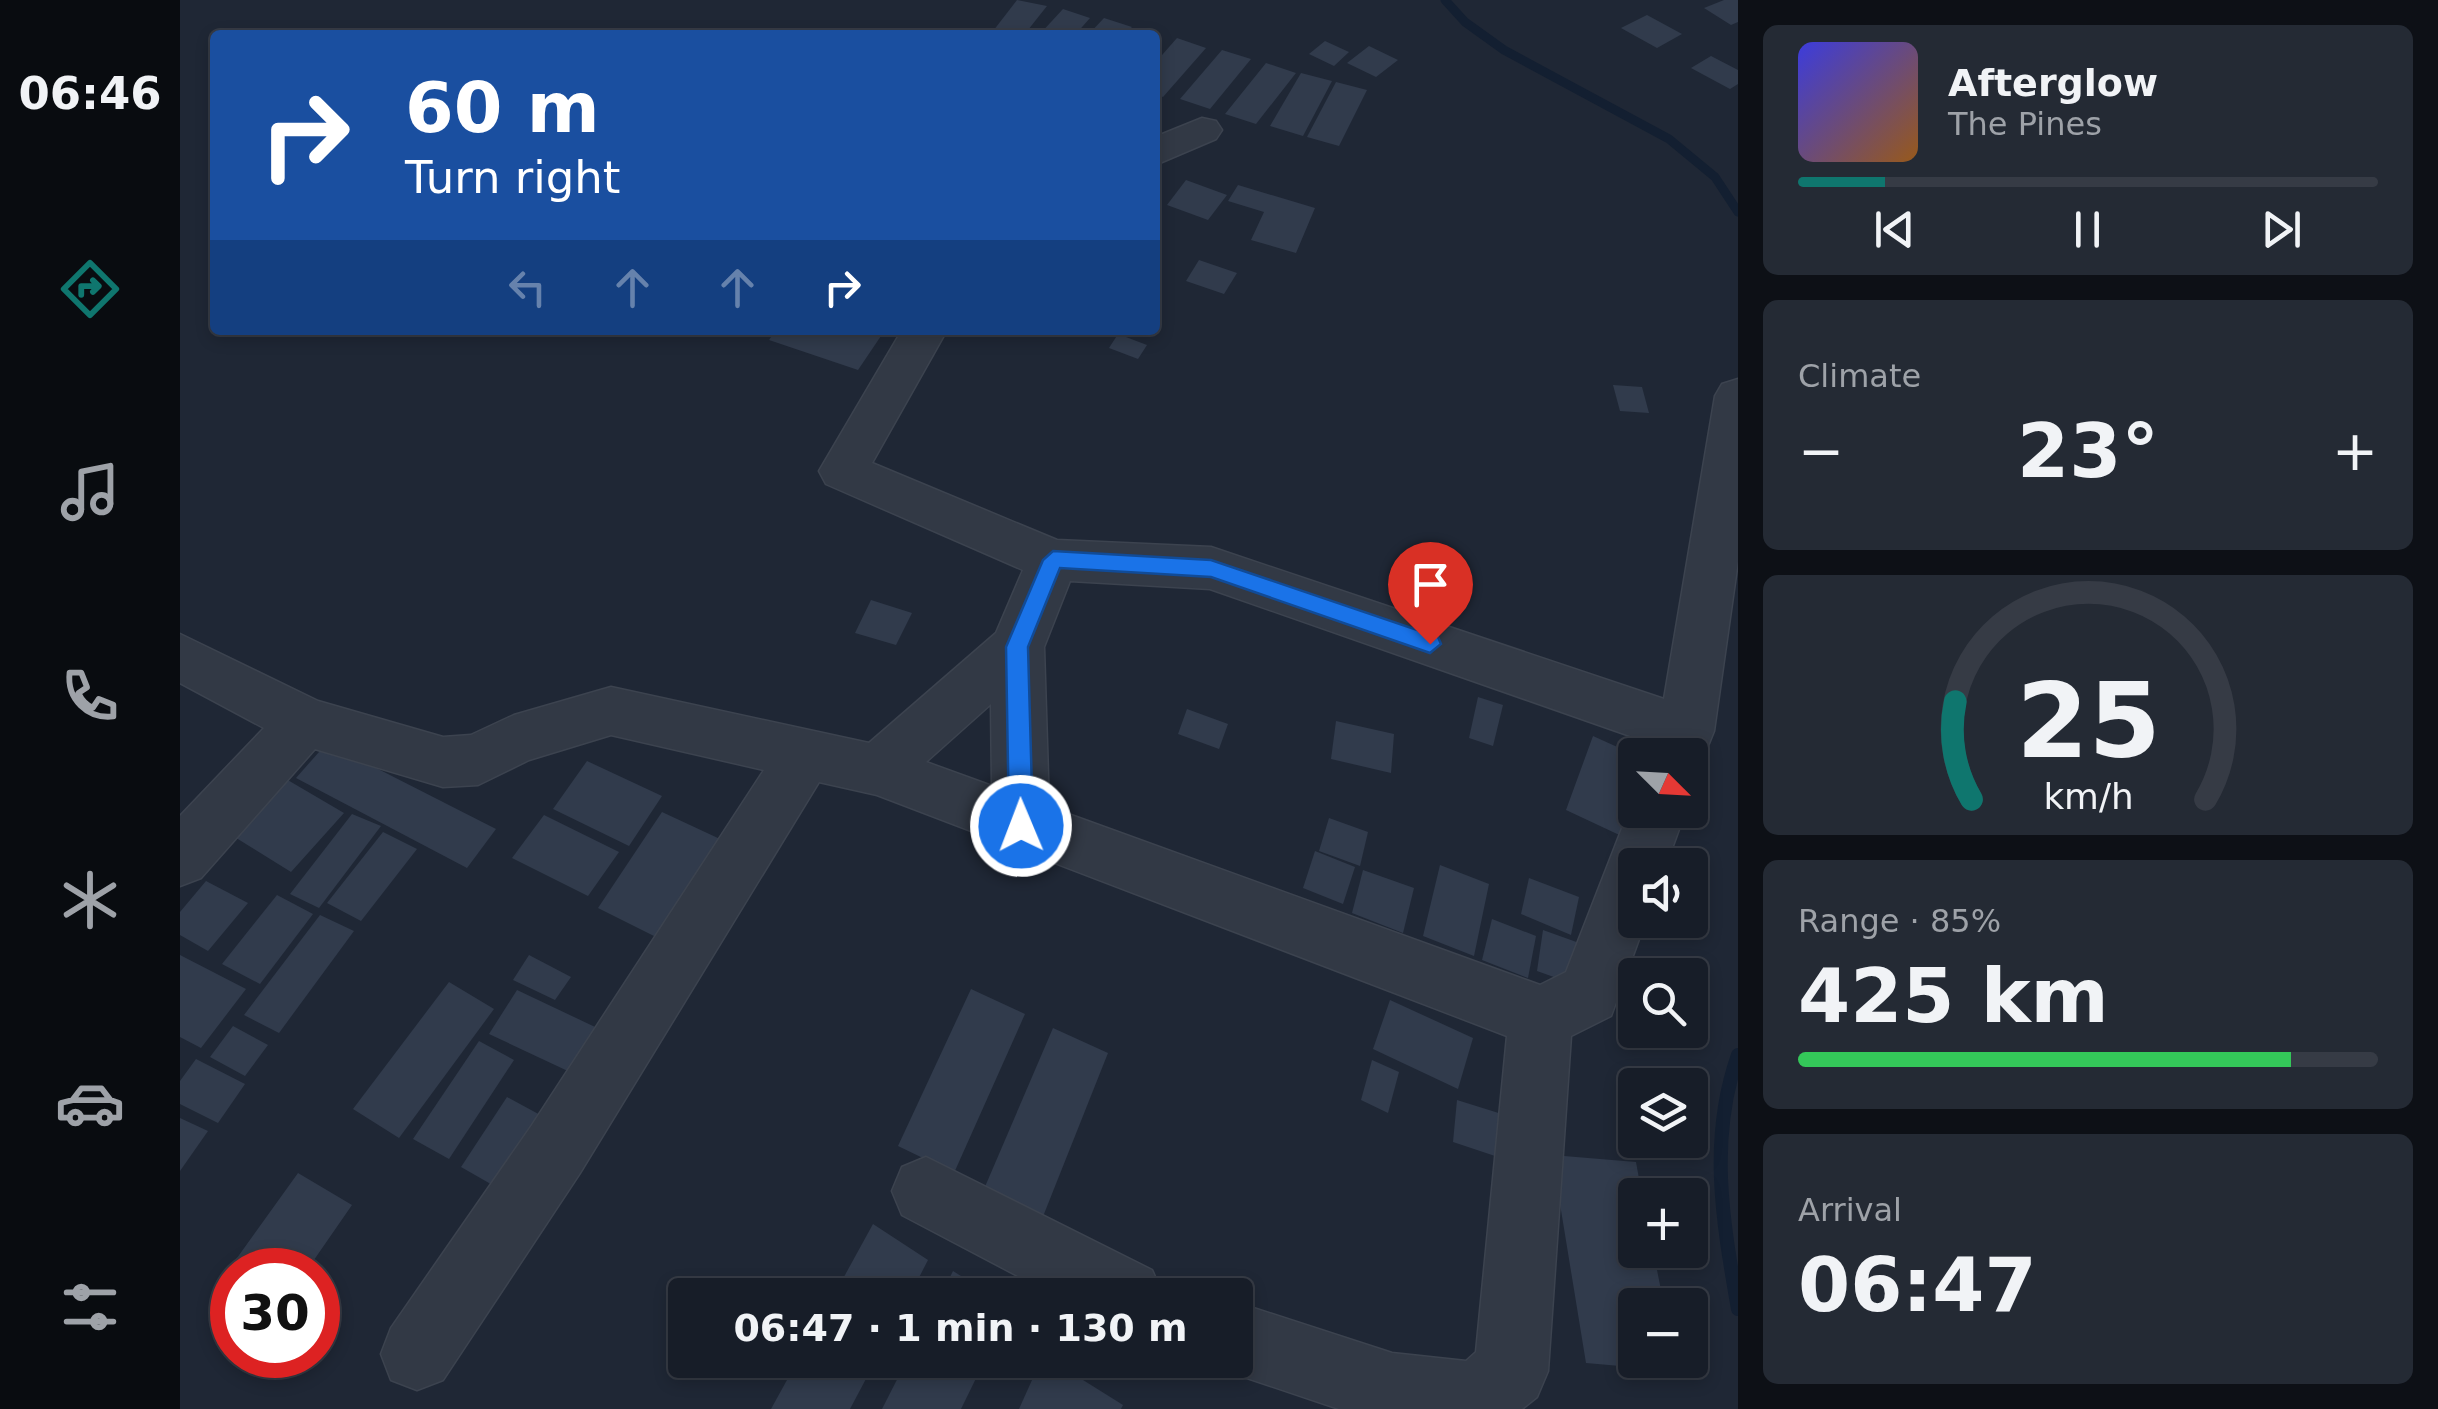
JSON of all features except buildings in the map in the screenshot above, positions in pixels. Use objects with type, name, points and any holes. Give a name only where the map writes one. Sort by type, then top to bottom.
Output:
[{"type":"street","points":[[1160,150],[1202,130]]},
{"type":"street","points":[[922,335],[844,471],[1053,560],[1211,568],[1668,738]]},
{"type":"street","points":[[1682,738],[1738,396]]},
{"type":"street","points":[[1021,826],[1017,647],[1053,560]]},
{"type":"street","points":[[878,770],[1017,647]]},
{"type":"street","points":[[180,657],[305,722],[443,762],[478,760],[514,740],[611,711],[878,770],[1541,1017],[1588,994],[1618,915]]},
{"type":"street","points":[[180,858],[305,722]]},
{"type":"street","points":[[417,1354],[556,1149],[806,753]]},
{"type":"street","points":[[1253,1344],[1392,1390],[1476,1399],[1511,1372],[1541,1017]]},
{"type":"street","points":[[926,1191],[1094,1278]]},
{"type":"waterway","points":[[1445,0],[1465,22],[1504,50],[1669,139],[1715,177],[1738,212]]},
{"type":"waterway","points":[[1738,1055],[1723,1118],[1721,1150],[1723,1213],[1738,1309]]},
{"type":"route","points":[[1021,826],[1017,647],[1053,560],[1211,568],[1430,644]]}]
